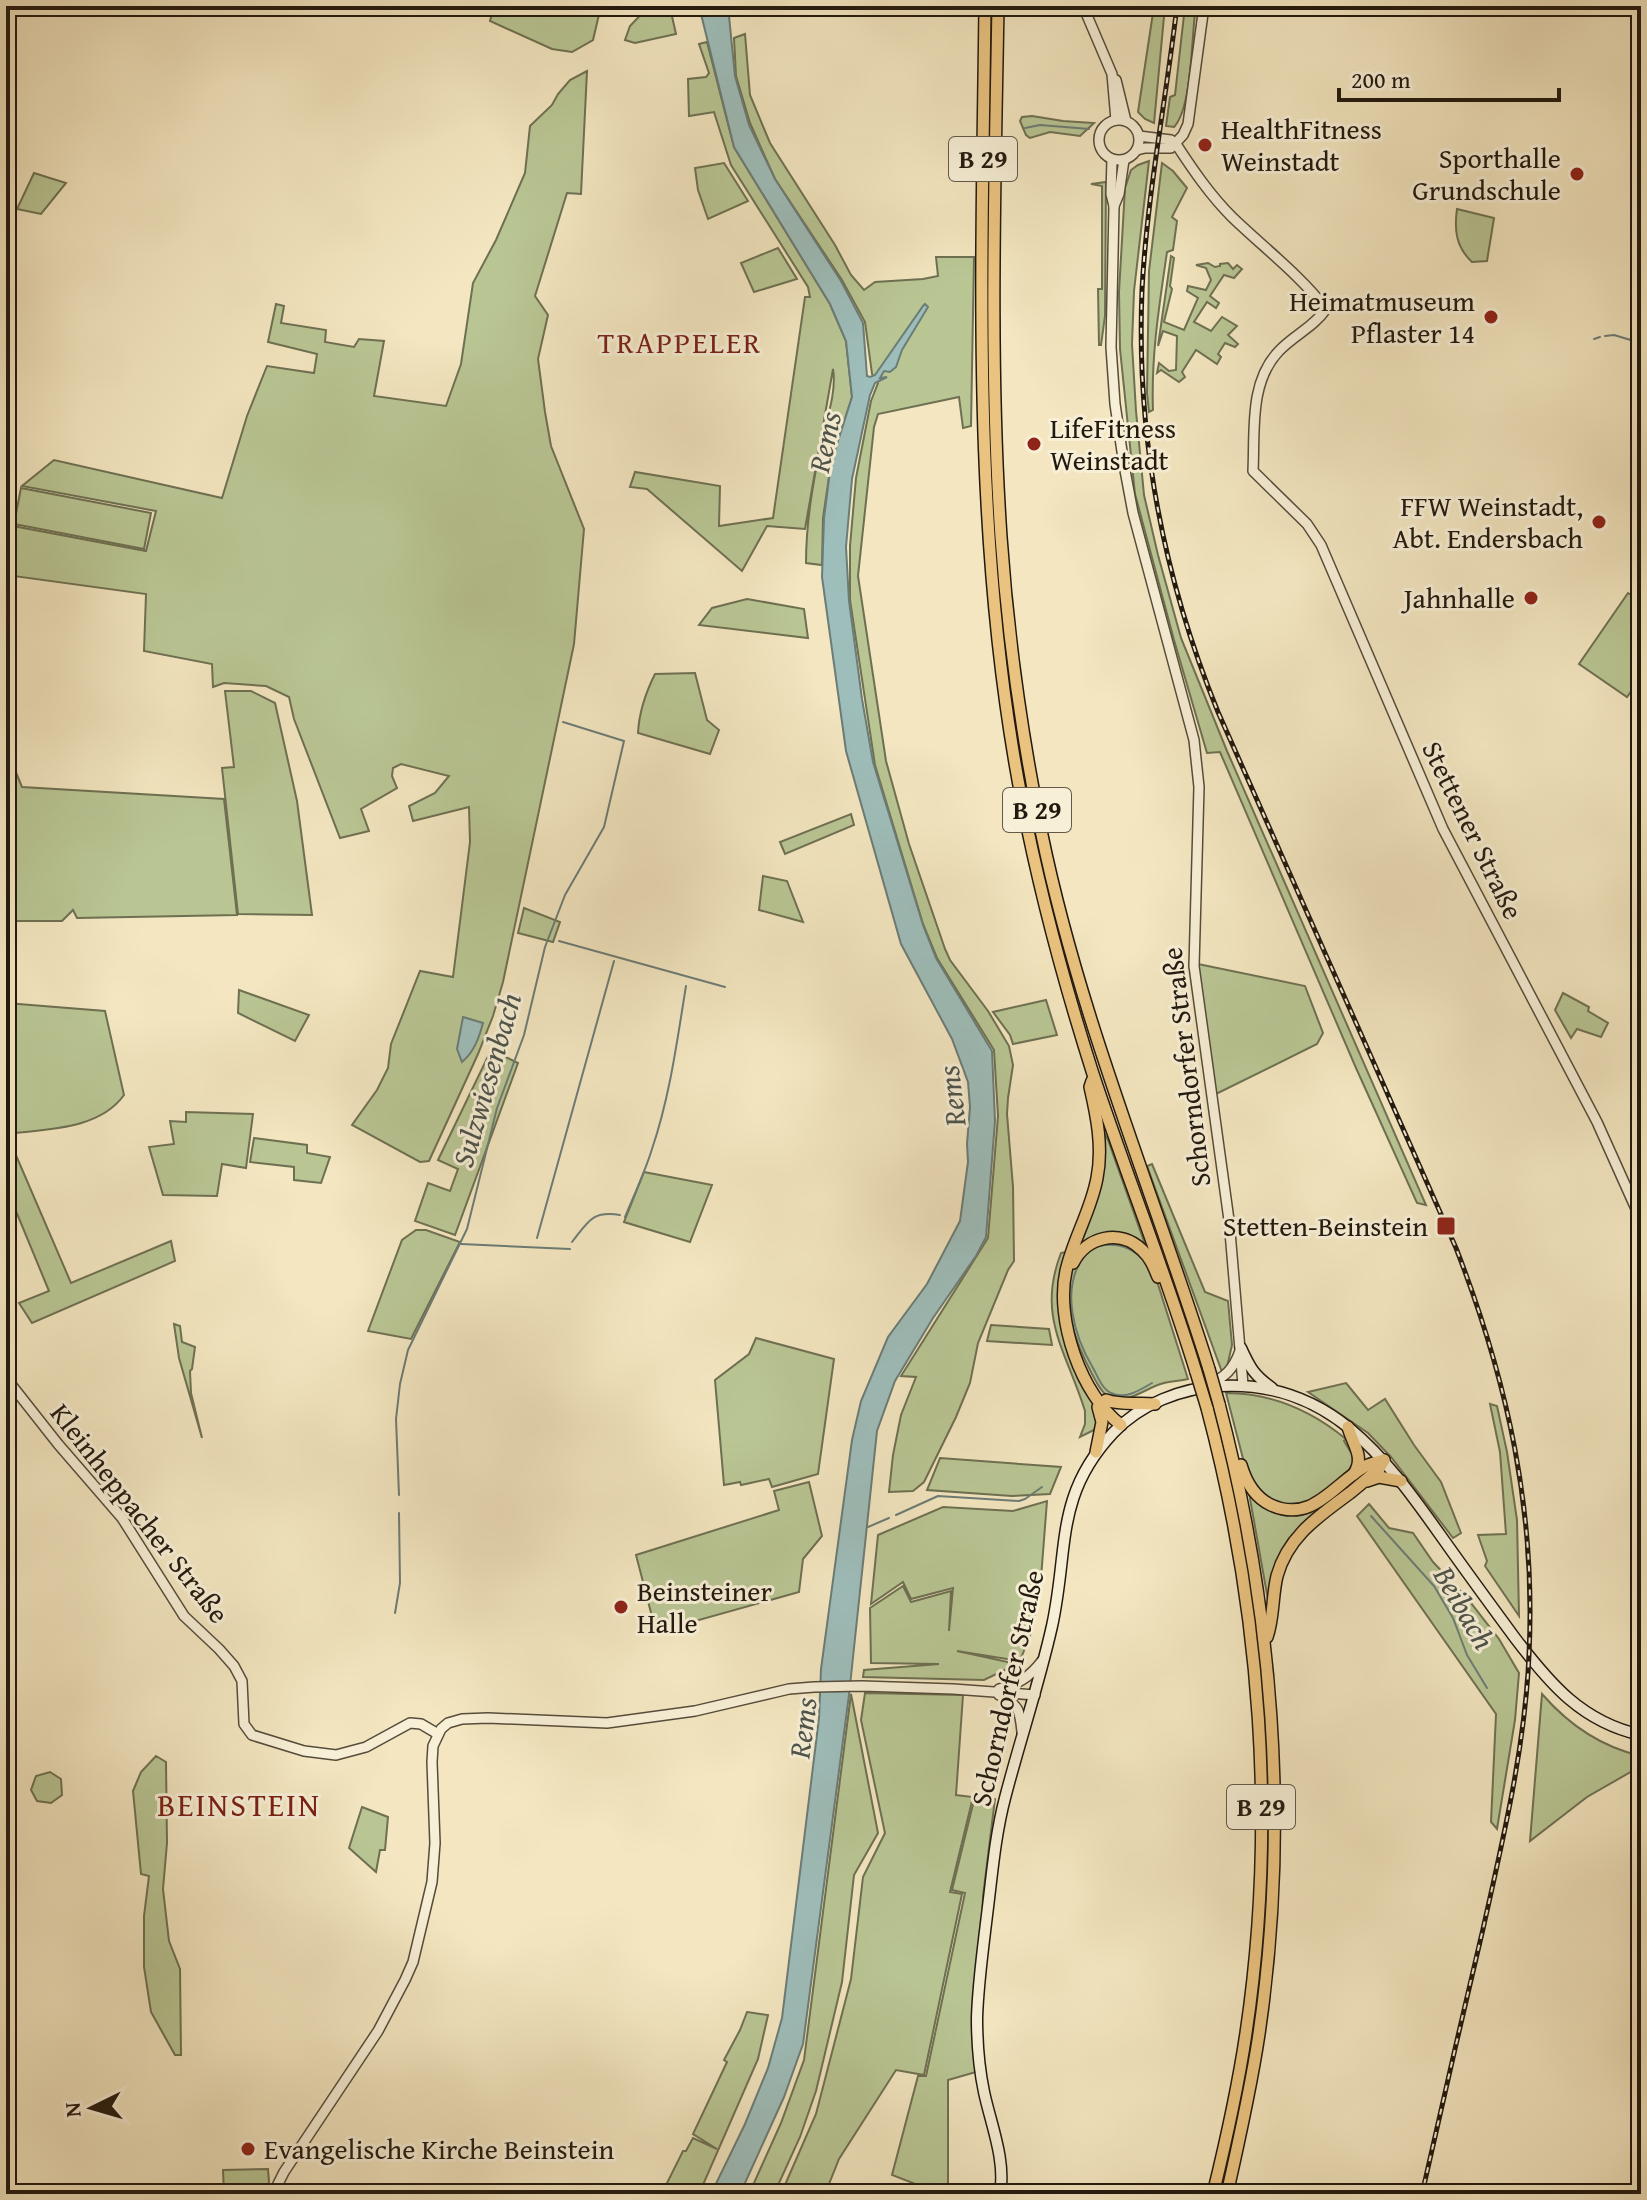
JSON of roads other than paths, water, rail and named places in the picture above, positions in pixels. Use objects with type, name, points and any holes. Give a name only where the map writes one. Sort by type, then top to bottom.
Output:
[{"type":"highway","name":"B 29","points":[[985,6],[988,313],[995,343],[1005,588],[1019,702],[1043,839],[1087,1009],[1213,1406],[1248,1613],[1257,1689],[1261,1776],[1260,1876],[1252,1986],[1238,2082],[1213,2194]]},
{"type":"highway","name":"B 29","points":[[998,6],[988,313],[982,343],[988,538],[997,641],[1010,734],[1044,901],[1093,1073],[1170,1289],[1203,1370]]},
{"type":"highway","points":[[1093,1073],[1090,1087],[1098,1133],[1098,1176],[1068,1263],[1063,1304],[1066,1328],[1078,1361],[1101,1398],[1102,1421],[1096,1452]]},
{"type":"highway","points":[[1121,1425],[1111,1417],[1085,1367],[1069,1320],[1067,1286],[1071,1268],[1084,1247],[1099,1239],[1125,1239],[1141,1248],[1158,1278],[1170,1289]]},
{"type":"highway","points":[[1101,1398],[1126,1405],[1136,1402],[1155,1404]]},
{"type":"highway","name":"B 29","points":[[1213,1406],[1231,1449],[1253,1554],[1265,1642],[1274,1775],[1270,1937],[1265,1987],[1253,2071],[1227,2194]]},
{"type":"highway","points":[[1348,1427],[1359,1451],[1357,1480]]},
{"type":"highway","points":[[1231,1449],[1253,1491],[1270,1504],[1284,1509],[1309,1507],[1379,1469],[1384,1460]]},
{"type":"highway","points":[[1265,1642],[1271,1626],[1278,1574],[1290,1546],[1357,1480],[1379,1477],[1401,1481]]},
{"type":"main road","points":[[1241,1348],[1256,1377],[1273,1389]]},
{"type":"main road","points":[[1243,1385],[1295,1395],[1348,1427],[1384,1460],[1401,1481],[1543,1674],[1563,1695],[1603,1723],[1641,1735]]},
{"type":"main road","name":"Schorndorfer Straße","points":[[1000,2194],[999,2155],[983,2090],[977,2022],[991,1879],[1004,1801],[1053,1623],[1070,1505],[1081,1476],[1096,1452],[1132,1416],[1183,1392],[1205,1387],[1243,1385]]},
{"type":"street","points":[[1083,6],[1112,74],[1121,120]]},
{"type":"street","points":[[1137,150],[1139,136],[1134,127],[1121,120],[1105,125],[1099,135],[1103,152],[1112,159],[1124,160],[1137,150],[1166,149],[1176,144],[1188,124],[1204,6]]},
{"type":"street","points":[[1139,136],[1171,140],[1176,144]]},
{"type":"street","name":"Stettener Straße","points":[[1176,144],[1210,194],[1326,309],[1314,324],[1282,348],[1261,379],[1257,396],[1253,471],[1307,524],[1321,545],[1443,829],[1597,1122],[1641,1220]]},
{"type":"street","name":"Schorndorfer Straße","points":[[1112,159],[1111,347],[1115,404],[1133,513],[1194,740],[1199,787],[1194,966],[1229,1220],[1243,1385]]},
{"type":"street","name":"Schorndorfer Straße","points":[[1114,206],[1124,160]]},
{"type":"street","points":[[1205,1387],[1225,1377],[1235,1366],[1241,1348]]},
{"type":"street","name":"Kleinheppacher Straße","points":[[6,1378],[122,1518],[184,1616],[219,1649],[239,1675],[247,1730],[258,1737],[304,1751],[336,1755],[366,1747],[410,1723],[421,1724],[438,1734]]},
{"type":"street","points":[[992,1691],[1017,1684],[1030,1676],[1044,1659]]},
{"type":"street","points":[[273,2194],[284,2172],[378,2031],[413,1962],[432,1882],[435,1829],[433,1746],[448,1723],[488,1718],[607,1723],[695,1711],[759,1695],[814,1687],[862,1686],[1035,1695]]},
{"type":"street","points":[[992,1691],[1014,1703],[1021,1715],[1023,1737]]},
{"type":"water","points":[[699,6],[728,6],[735,76],[749,125],[775,179],[841,281],[863,323],[867,376],[875,375],[923,306],[928,307],[902,350],[896,367],[890,372],[884,371],[880,378],[887,377],[875,383],[870,395],[852,479],[846,547],[849,601],[873,762],[936,958],[992,1051],[995,1121],[986,1237],[895,1381],[877,1431],[849,1695],[803,2044],[784,2097],[740,2194],[711,2194],[768,2068],[782,2018],[819,1718],[821,1669],[852,1440],[861,1401],[888,1337],[927,1284],[960,1221],[968,1162],[970,1107],[968,1082],[952,1039],[901,944],[846,751],[822,577],[824,518],[831,463],[852,397],[846,341],[830,304],[734,147]]},
{"type":"water","points":[[463,1017],[483,1023],[476,1044],[462,1062],[457,1049]]},
{"type":"waterway","points":[[1025,128],[1040,125],[1089,129]]},
{"type":"waterway","points":[[1605,336],[1614,335],[1634,341]]},
{"type":"waterway","points":[[1594,339],[1600,337]]},
{"type":"waterway","name":"Sulzwiesenbach","points":[[399,1495],[396,1419],[408,1350],[467,1229],[497,1108],[524,1035],[545,947],[565,895],[604,827],[624,741],[563,722]]},
{"type":"waterway","points":[[559,941],[725,987]]},
{"type":"waterway","points":[[537,1238],[614,961]]},
{"type":"waterway","points":[[625,1217],[649,1158],[664,1109],[686,986]]},
{"type":"waterway","points":[[572,1242],[597,1216],[620,1215]]},
{"type":"waterway","points":[[461,1244],[570,1249]]},
{"type":"waterway","points":[[1099,1246],[1124,1247],[1144,1261]]},
{"type":"waterway","points":[[1084,1256],[1077,1269],[1071,1298],[1075,1327],[1086,1355],[1103,1386],[1116,1395],[1132,1393],[1152,1383]]},
{"type":"waterway","name":"Beibach","points":[[896,1515],[938,1496],[1019,1501],[1042,1487]]},
{"type":"waterway","name":"Sulzwiesenbach","points":[[395,1613],[400,1583],[399,1513]]},
{"type":"waterway","name":"Beibach","points":[[1371,1516],[1434,1586],[1453,1618],[1467,1655],[1487,1688]]},
{"type":"waterway","name":"Beibach","points":[[868,1527],[889,1518]]},
{"type":"railway","points":[[1177,6],[1144,254],[1141,345],[1149,452],[1168,558],[1182,610],[1218,712],[1456,1248],[1504,1398],[1523,1498],[1530,1602],[1529,1655],[1518,1759],[1498,1861],[1422,2194]]},
{"type":"place","name":"HealthFitness Weinstadt","points":[[1205,145]]},
{"type":"place","name":"Sporthalle Grundschule","points":[[1577,174]]},
{"type":"place","name":"Heimatmuseum Pflaster 14","points":[[1491,317]]},
{"type":"place","name":"LifeFitness Weinstadt","points":[[1034,444]]},
{"type":"place","name":"FFW Weinstadt, Abt. Endersbach","points":[[1599,522]]},
{"type":"place","name":"Jahnhalle","points":[[1531,598]]},
{"type":"place","name":"Stetten-Beinstein","points":[[1446,1226]]},
{"type":"place","name":"Beinsteiner Halle","points":[[621,1607]]},
{"type":"place","name":"Evangelische Kirche Beinstein","points":[[248,2149]]},
{"type":"district","name":"TRAPPELER","points":[[680,343]]},
{"type":"district","name":"BEINSTEIN","points":[[239,1805]]},
{"type":"water label","name":"Rems","points":[[825,442]]},
{"type":"water label","name":"Rems","points":[[952,1096]]},
{"type":"water label","name":"Rems","points":[[803,1728]]}]
